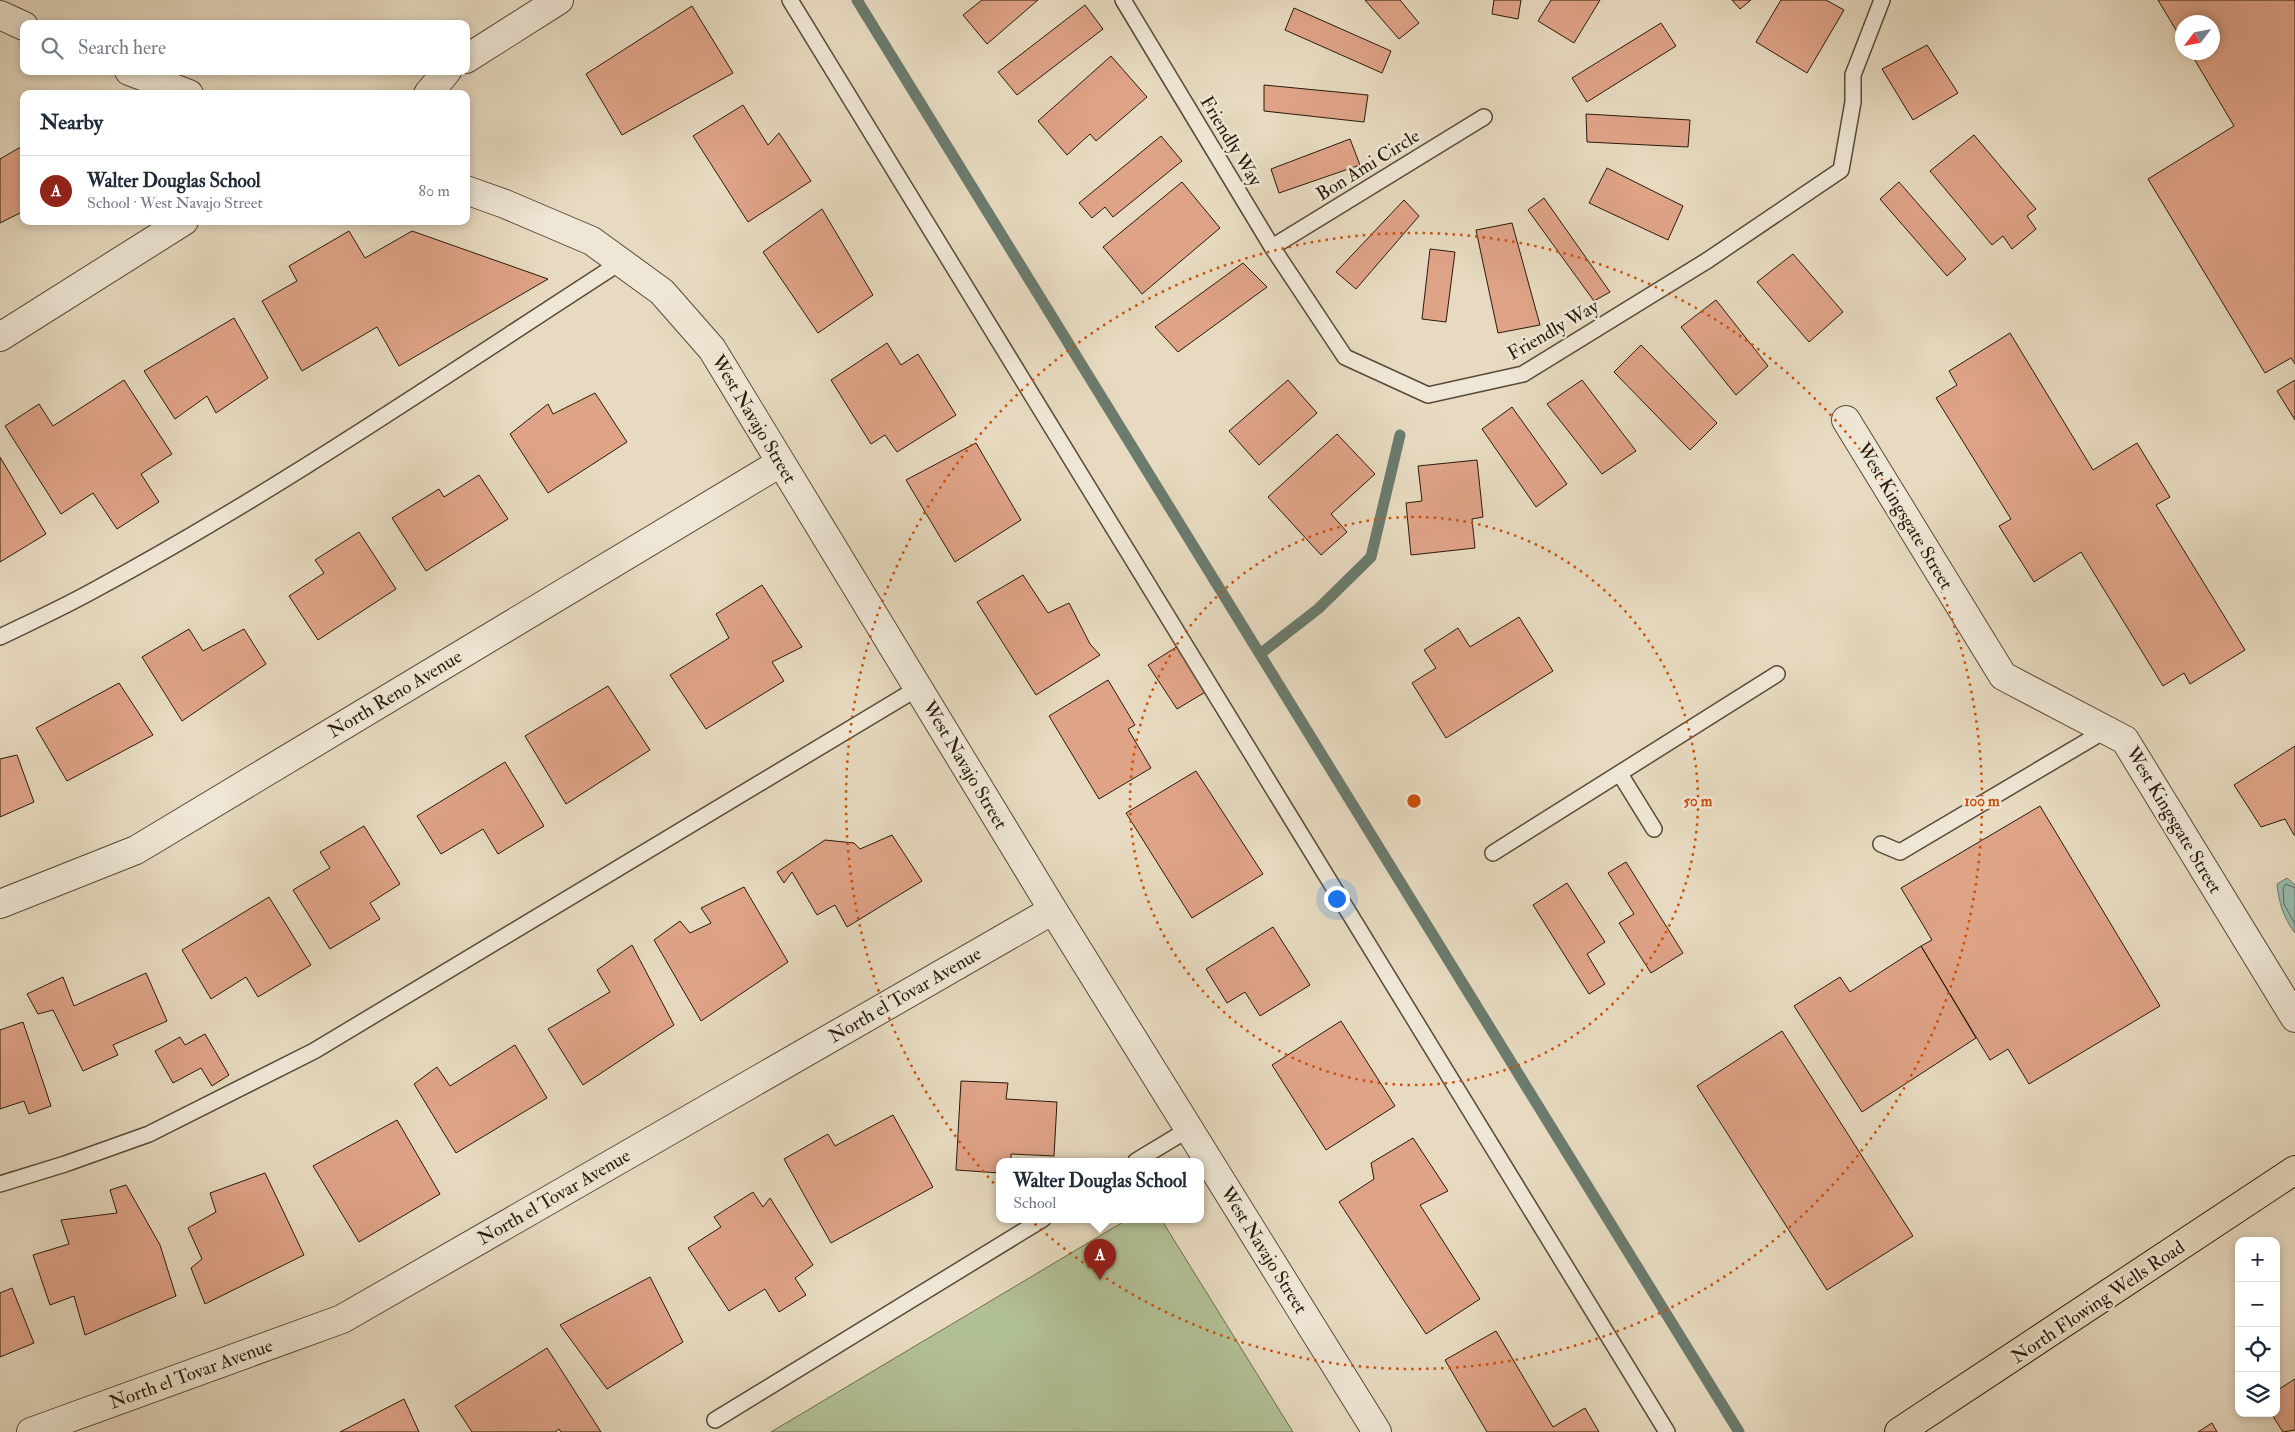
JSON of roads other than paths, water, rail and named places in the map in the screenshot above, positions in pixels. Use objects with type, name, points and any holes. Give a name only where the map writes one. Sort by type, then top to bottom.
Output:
[{"type":"main road","name":"North Flowing Wells Road","points":[[1899,1432],[2295,1170]]},
{"type":"street","points":[[470,56],[559,0]]},
{"type":"street","points":[[0,15],[20,24]]},
{"type":"street","points":[[140,75],[179,90]]},
{"type":"street","points":[[431,90],[444,75]]},
{"type":"street","name":"West Navajo Street","points":[[470,191],[505,204],[592,241],[662,292],[712,349],[1053,910],[1377,1432]]},
{"type":"street","points":[[0,337],[178,225]]},
{"type":"street","name":"West Kingsgate Street","points":[[1846,420],[2003,676],[2125,740],[2295,1018]]},
{"type":"street","name":"North Reno Avenue","points":[[0,904],[136,850],[780,463]]},
{"type":"street","name":"North el Tovar Avenue","points":[[31,1432],[342,1320],[1053,910]]},
{"type":"lane","points":[[790,0],[1667,1432]]},
{"type":"lane","name":"Friendly Way","points":[[1123,0],[1272,247],[1345,357],[1428,395],[1523,374],[1708,260],[1841,170],[1853,102],[1853,75],[1882,0]]},
{"type":"lane","name":"Bon Ami Circle","points":[[1272,247],[1484,118]]},
{"type":"lane","points":[[0,637],[97,589],[211,524],[299,470],[622,262]]},
{"type":"lane","points":[[1493,853],[1777,674]]},
{"type":"lane","points":[[0,1184],[65,1164],[149,1134],[314,1051],[918,688]]},
{"type":"lane","points":[[1881,844],[1900,852],[2106,730]]},
{"type":"lane","points":[[1620,774],[1654,829]]},
{"type":"lane","points":[[1141,1158],[1189,1129]]},
{"type":"lane","points":[[715,1420],[1036,1223]]},
{"type":"water","points":[[2287,878],[2295,885],[2295,933],[2280,904],[2278,891],[2277,884]]},
{"type":"waterway","points":[[857,0],[1739,1432]]},
{"type":"waterway","points":[[1260,654],[1318,609],[1371,557],[1400,435]]},
{"type":"place","name":"Walter Douglas School","points":[[1100,1280]]}]
